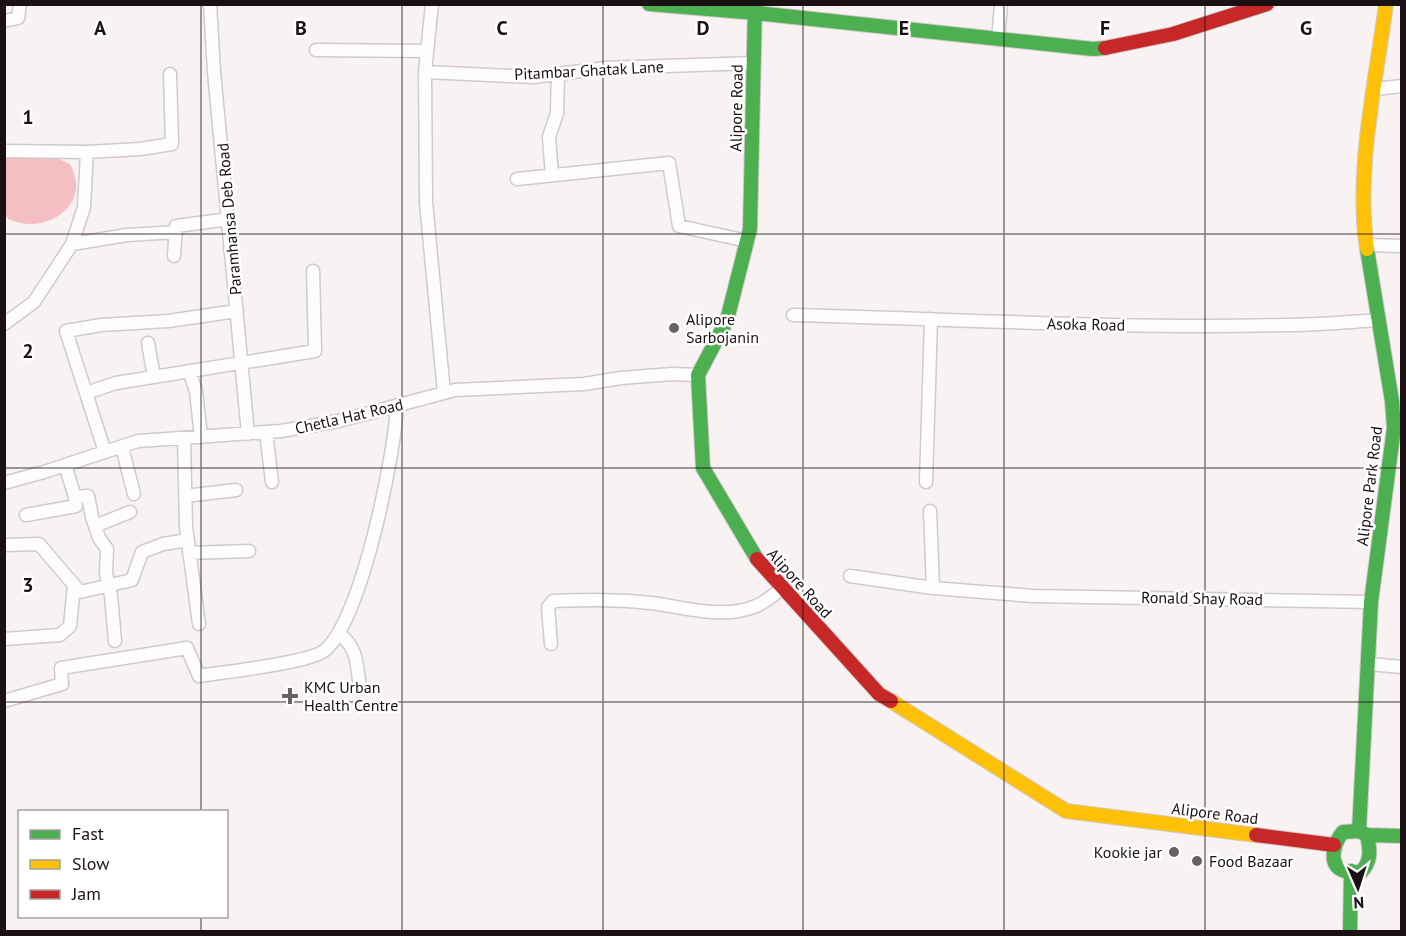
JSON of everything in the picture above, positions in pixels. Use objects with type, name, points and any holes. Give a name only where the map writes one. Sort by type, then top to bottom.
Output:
[{"type":"main road","points":[[649,4],[756,9],[998,40],[1103,48],[1173,34],[1267,4]]},
{"type":"main road","name":"Alipore Park Road","points":[[1363,833],[1371,602],[1397,434],[1367,245],[1363,190],[1366,151],[1386,4]]},
{"type":"main road","name":"Alipore Road","points":[[756,9],[750,229],[727,320],[698,375],[703,468],[752,554],[879,694],[1066,811],[1334,845]]},
{"type":"main road","points":[[1363,833],[1370,854],[1367,867],[1361,872],[1341,869],[1335,864],[1334,845],[1336,837],[1343,832],[1363,833],[1401,836]]},
{"type":"main road","points":[[1350,932],[1351,872]]},
{"type":"street","points":[[4,21],[18,18],[20,4]]},
{"type":"street","name":"Paramhansa Deb Road","points":[[210,4],[214,72],[248,434]]},
{"type":"street","points":[[432,4],[425,72],[426,202],[444,393]]},
{"type":"street","points":[[998,40],[1001,4]]},
{"type":"street","points":[[316,50],[427,51]]},
{"type":"street","name":"Pitambar Ghatak Lane","points":[[425,72],[534,77],[606,68],[754,63]]},
{"type":"street","points":[[4,151],[87,152],[172,144],[170,74]]},
{"type":"street","points":[[552,175],[549,137],[557,114],[558,74]]},
{"type":"street","points":[[1375,89],[1401,86]]},
{"type":"street","points":[[4,324],[34,302],[72,244],[84,207],[87,152]]},
{"type":"street","points":[[517,179],[669,163],[679,226],[747,241]]},
{"type":"street","points":[[174,256],[176,226],[229,219]]},
{"type":"street","points":[[72,244],[127,235],[176,232]]},
{"type":"street","points":[[1367,245],[1401,246]]},
{"type":"street","points":[[87,393],[116,383],[315,351],[312,272]]},
{"type":"street","points":[[105,452],[66,331],[101,325],[168,321],[237,311]]},
{"type":"street","name":"Asoka Road","points":[[793,315],[1004,322],[1284,325],[1379,320]]},
{"type":"street","points":[[926,482],[931,319]]},
{"type":"street","points":[[148,343],[154,377]]},
{"type":"street","points":[[189,371],[196,391],[201,437]]},
{"type":"street","name":"Chetla Hat Road","points":[[4,483],[138,441],[248,434],[339,422],[444,393],[472,389],[584,384],[672,374],[698,375]]},
{"type":"street","points":[[4,701],[62,684],[61,668],[188,648],[199,676],[293,661],[322,653],[345,624],[367,560],[388,474],[396,429],[397,405]]},
{"type":"street","points":[[266,432],[272,482]]},
{"type":"street","points":[[184,438],[189,553],[199,624]]},
{"type":"street","points":[[122,447],[134,494]]},
{"type":"street","points":[[26,515],[76,506],[65,465]]},
{"type":"street","points":[[185,496],[236,490]]},
{"type":"street","points":[[75,497],[88,496],[99,538],[107,549],[106,573],[115,641]]},
{"type":"street","points":[[930,511],[933,588]]},
{"type":"street","points":[[95,526],[130,512]]},
{"type":"street","points":[[4,545],[39,544],[80,592],[132,580],[142,552],[164,544],[188,540]]},
{"type":"street","points":[[189,553],[249,551]]},
{"type":"street","name":"Ronald Shay Road","points":[[850,576],[933,588],[1033,596],[1371,602]]},
{"type":"street","points":[[4,639],[60,635],[70,626],[74,585]]},
{"type":"street","points":[[550,645],[548,607],[554,601],[604,599],[651,603],[690,610],[724,611],[759,605],[783,588]]},
{"type":"street","points":[[339,634],[349,641],[356,655],[360,688]]},
{"type":"street","points":[[1369,664],[1401,667]]},
{"type":"shaded area","points":[[21,153],[48,154],[70,164],[75,177],[74,198],[69,207],[61,214],[42,223],[21,223],[8,219],[5,215],[5,159]]},
{"type":"traffic: fast","points":[[649,4],[756,13],[1093,49],[1105,48]]},
{"type":"traffic: fast","points":[[755,4],[750,229],[727,320],[698,375],[703,468],[757,559]]},
{"type":"traffic: fast","points":[[1359,831],[1371,602],[1394,428],[1392,401],[1367,249]]},
{"type":"traffic: fast","points":[[1367,835],[1369,859],[1365,868],[1361,872],[1346,872],[1337,867],[1334,852],[1343,832],[1359,831],[1367,835],[1402,836]]},
{"type":"traffic: fast","points":[[1350,932],[1351,871]]},
{"type":"traffic: slow","points":[[1367,249],[1364,220],[1365,158],[1386,4]]},
{"type":"traffic: slow","points":[[891,701],[1066,811],[1256,835]]},
{"type":"traffic: jam","points":[[1105,48],[1173,34],[1267,4]]},
{"type":"traffic: jam","points":[[757,559],[879,694],[891,701]]},
{"type":"traffic: jam","points":[[1256,835],[1334,845]]},
{"type":"place","name":"Alipore Sarbojanin","points":[[674,328]]},
{"type":"place","name":"KMC Urban Health Centre","points":[[290,696]]},
{"type":"place","name":"Kookie jar","points":[[1174,852]]},
{"type":"place","name":"Food Bazaar","points":[[1197,861]]}]
